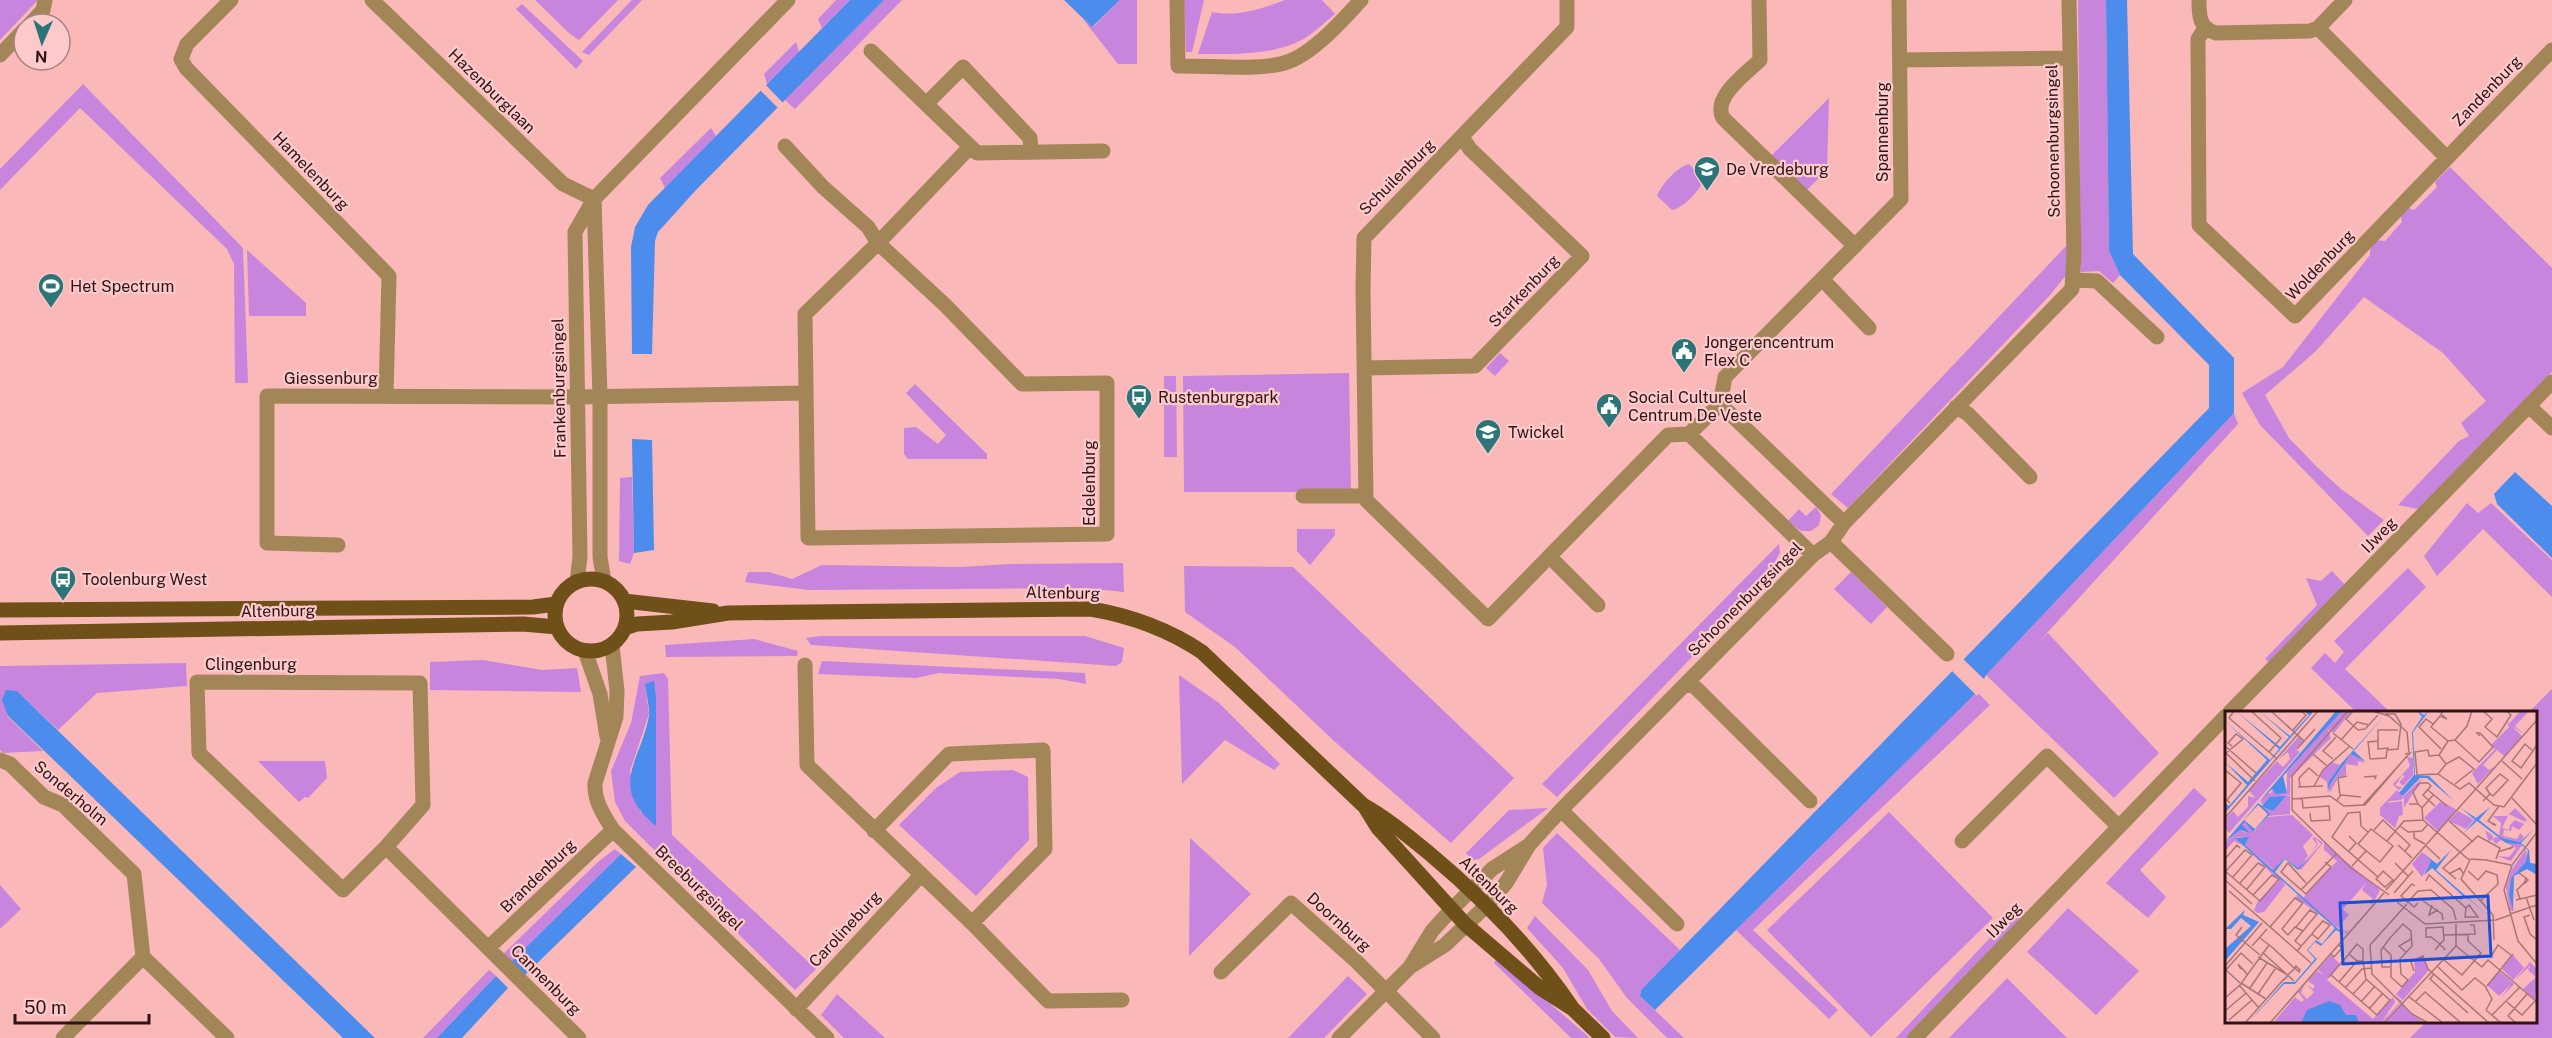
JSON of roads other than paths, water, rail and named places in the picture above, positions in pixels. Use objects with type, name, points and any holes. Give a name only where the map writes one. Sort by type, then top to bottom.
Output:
[{"type":"main road","points":[[588,579],[604,581],[615,588],[624,601],[627,614],[625,628],[612,645],[598,651],[585,651],[568,643],[557,627],[556,604],[562,594],[578,582],[588,579]]},
{"type":"main road","name":"Altenburg","points":[[624,601],[728,614]]},
{"type":"main road","name":"Altenburg","points":[[0,610],[533,607],[556,604]]},
{"type":"main road","name":"Altenburg","points":[[625,628],[637,624],[672,622],[728,614],[1091,609],[1119,614],[1149,624],[1180,638],[1202,652],[1363,805],[1378,828],[1465,924],[1540,988],[1573,1009]]},
{"type":"main road","name":"Altenburg","points":[[0,633],[533,624],[557,627]]},
{"type":"main road","name":"Altenburg","points":[[1363,805],[1386,818],[1487,905],[1551,977],[1573,1009],[1603,1038]]},
{"type":"street","name":"Hamelenburg","points":[[231,0],[187,44],[181,59],[186,68],[389,276],[386,396]]},
{"type":"street","name":"Hazenburglaan","points":[[372,0],[563,184],[594,199]]},
{"type":"street","name":"Frankenburgsingel","points":[[578,582],[580,557],[575,232],[594,199],[788,0]]},
{"type":"street","points":[[1177,0],[1178,66],[1268,66],[1288,62],[1302,55],[1361,0]]},
{"type":"street","name":"Schuilenburg","points":[[1366,496],[1364,238],[1567,27],[1567,0]]},
{"type":"street","points":[[1759,0],[1760,60],[1722,99],[1720,112],[1723,118],[1855,246]]},
{"type":"street","name":"Spannenburg","points":[[1720,404],[1725,377],[1901,199],[1899,0]]},
{"type":"street","name":"Schoonenburgsingel","points":[[1465,924],[1487,905],[1506,883],[1529,845],[1562,810],[1813,555],[1831,542],[1844,523],[2072,289],[2074,280],[2069,0]]},
{"type":"street","points":[[2199,0],[2199,17],[2205,28],[2216,33],[2301,33],[2318,28],[2345,0]]},
{"type":"street","name":"Woldenburg","points":[[2205,28],[2198,39],[2199,225],[2295,316],[2448,158]]},
{"type":"street","points":[[2318,28],[2448,158]]},
{"type":"street","points":[[0,55],[12,42]]},
{"type":"street","name":"Zandenburg","points":[[2448,158],[2552,50]]},
{"type":"street","points":[[871,51],[977,153],[1104,151]]},
{"type":"street","name":"Spannenburg","points":[[1900,60],[2069,58]]},
{"type":"street","points":[[926,104],[963,67],[1030,138],[1031,151]]},
{"type":"street","name":"Starkenburg","points":[[1364,368],[1475,366],[1582,256],[1470,149],[1462,136]]},
{"type":"street","name":"Edelenburg","points":[[785,146],[823,187],[868,227],[878,243],[945,305],[1022,384],[1107,383],[1107,534],[808,538],[805,314],[878,243],[970,147]]},
{"type":"street","points":[[594,199],[600,396],[600,557],[604,581]]},
{"type":"street","points":[[1822,279],[1869,328]]},
{"type":"street","points":[[2074,280],[2097,281],[2157,337]]},
{"type":"street","name":"IJweg","points":[[2231,711],[2552,382]]},
{"type":"street","points":[[600,396],[806,393]]},
{"type":"street","name":"Giessenburg","points":[[338,545],[267,543],[267,396],[600,396]]},
{"type":"street","points":[[1303,496],[1366,496],[1370,504],[1488,619],[1668,435],[1689,434],[1720,404],[1844,523]]},
{"type":"street","points":[[2529,406],[2552,428]]},
{"type":"street","points":[[1956,407],[1968,414],[2030,477]]},
{"type":"street","points":[[1689,434],[1813,555]]},
{"type":"street","points":[[1831,542],[1947,654]]},
{"type":"street","points":[[1550,557],[1598,605]]},
{"type":"street","name":"Breeburgsingel","points":[[612,645],[616,717],[597,774],[594,793],[599,809],[612,830],[827,1038]]},
{"type":"street","name":"Breeburgsingel","points":[[585,651],[600,694],[608,743]]},
{"type":"street","points":[[805,665],[807,765],[972,923],[1048,1000],[1122,1000]]},
{"type":"street","name":"Clingenburg","points":[[197,682],[420,683],[423,805],[386,847],[343,890],[199,753],[197,682]]},
{"type":"street","points":[[1687,683],[1696,688],[1758,747],[1810,801]]},
{"type":"street","name":"IJweg","points":[[1914,1038],[2225,717]]},
{"type":"street","points":[[874,831],[950,754],[1043,750],[1045,849],[972,923]]},
{"type":"street","points":[[1962,841],[2047,756],[2119,827]]},
{"type":"street","name":"Sonderholm","points":[[0,760],[10,764],[44,797],[63,805],[134,874],[143,957]]},
{"type":"street","points":[[1562,810],[1677,924]]},
{"type":"street","name":"Brandenburg","points":[[488,948],[612,830]]},
{"type":"street","name":"Schoonenburgsingel","points":[[1451,910],[1492,869],[1529,845]]},
{"type":"street","points":[[386,847],[488,948]]},
{"type":"street","name":"Carolineburg","points":[[796,1009],[921,875]]},
{"type":"street","name":"Doornburg","points":[[1221,972],[1291,903],[1433,1038]]},
{"type":"street","points":[[1410,967],[1431,932],[1451,910]]},
{"type":"street","points":[[1339,1038],[1410,967],[1444,945],[1465,924]]},
{"type":"street","name":"Cannenburg","points":[[488,948],[579,1038]]},
{"type":"street","points":[[63,1038],[143,957],[227,1038]]},
{"type":"water","points":[[850,0],[884,0],[696,190],[658,232],[655,241],[652,354],[632,354],[631,247],[635,227],[648,205]]},
{"type":"water","points":[[1064,0],[1120,0],[1092,27]]},
{"type":"water","points":[[2106,0],[2127,0],[2133,254],[2234,358],[2234,413],[1986,675],[1977,692],[1655,1010],[1640,996],[1641,990],[2209,408],[2209,365],[2120,275],[2109,251]]},
{"type":"water","points":[[632,439],[652,440],[654,550],[634,553]]},
{"type":"water","points":[[2515,472],[2552,506],[2552,558],[2497,504],[2494,494]]},
{"type":"water","points":[[654,681],[656,826],[633,799],[630,786],[631,774],[649,716],[645,684]]},
{"type":"water","points":[[6,690],[17,691],[375,1038],[343,1038],[8,716],[2,700]]},
{"type":"water","points":[[621,854],[636,867],[525,975],[511,962]]},
{"type":"water","points":[[496,976],[508,988],[462,1038],[437,1038]]},
{"type":"place","name":"De Vredeburg","points":[[1707,192]]},
{"type":"place","name":"Het Spectrum","points":[[51,309]]},
{"type":"place","name":"Jongerencentrum Flex C","points":[[1684,374]]},
{"type":"place","name":"Rustenburgpark","points":[[1139,420]]},
{"type":"place","name":"Social Cultureel Centrum De Veste","points":[[1609,429]]},
{"type":"place","name":"Twickel","points":[[1488,455]]},
{"type":"place","name":"Toolenburg West","points":[[63,602]]}]
